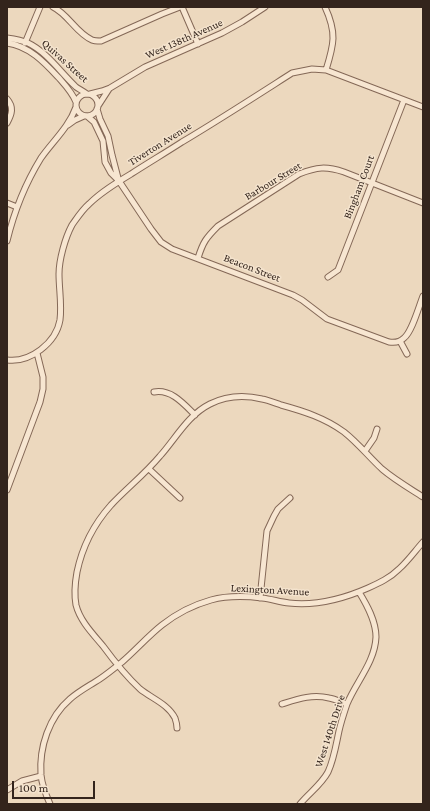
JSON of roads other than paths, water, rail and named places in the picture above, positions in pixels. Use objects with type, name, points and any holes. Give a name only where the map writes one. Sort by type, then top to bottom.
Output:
[{"type":"street","points":[[23,48],[40,7]]},
{"type":"street","points":[[53,7],[59,10],[84,36],[92,40],[101,41],[181,7],[198,44]]},
{"type":"street","name":"West 138th Avenue","points":[[88,94],[110,88],[146,67],[222,33],[266,7]]},
{"type":"street","points":[[325,7],[334,39],[326,70]]},
{"type":"street","name":"Quivas Street","points":[[7,38],[26,42],[36,47],[49,58],[77,88],[88,94]]},
{"type":"street","name":"Quivas Street","points":[[7,43],[23,48],[37,56],[71,92],[76,104]]},
{"type":"street","name":"Tiverton Avenue","points":[[7,360],[13,361],[37,353],[44,348],[56,332],[59,321],[59,272],[63,246],[79,215],[89,204],[119,181],[292,73],[312,69],[326,70],[423,107]]},
{"type":"street","name":"West 138th Avenue","points":[[97,108],[110,88]]},
{"type":"street","points":[[7,241],[14,215],[31,176],[53,142],[66,127],[74,113],[80,96],[88,94],[93,95],[97,100],[97,108],[93,114],[75,120],[66,127]]},
{"type":"street","points":[[7,99],[11,104],[11,112],[7,123]]},
{"type":"street","name":"Bingham Court","points":[[328,277],[338,270],[404,100]]},
{"type":"street","points":[[76,104],[79,112],[86,116]]},
{"type":"street","name":"Beacon Street","points":[[97,108],[100,119],[108,136],[119,181]]},
{"type":"street","name":"Beacon Street","points":[[86,116],[94,122],[103,141],[105,162],[111,173],[119,181],[161,242],[172,249],[293,295],[327,319],[389,342],[393,343],[400,341]]},
{"type":"street","name":"Barbour Street","points":[[198,258],[202,245],[207,237],[218,226],[299,174],[310,170],[332,168],[423,203]]},
{"type":"street","points":[[7,203],[17,207]]},
{"type":"street","points":[[7,213],[14,215]]},
{"type":"street","points":[[407,354],[400,341],[408,335],[423,296]]},
{"type":"street","points":[[7,490],[40,402],[43,389],[43,377],[37,353]]},
{"type":"street","points":[[154,392],[162,391],[168,393],[181,401],[195,415]]},
{"type":"street","points":[[177,728],[174,717],[169,710],[130,680],[81,618],[76,603],[75,591],[82,556],[88,539],[100,520],[116,500],[149,469],[190,419],[211,404],[228,398],[244,397],[261,399],[316,416],[344,432],[397,481],[423,497]]},
{"type":"street","points":[[365,451],[374,438],[377,430]]},
{"type":"street","points":[[149,469],[180,498]]},
{"type":"street","points":[[260,598],[267,531],[278,509],[290,498]]},
{"type":"street","name":"Lexington Avenue","points":[[50,804],[41,776],[41,757],[49,727],[54,718],[70,698],[106,675],[169,620],[190,608],[211,600],[225,598],[260,598],[288,603],[322,602],[334,600],[359,592],[385,580],[407,561],[423,542]]},
{"type":"street","name":"West 140th Drive","points":[[300,804],[318,786],[328,772],[347,704],[370,661],[375,645],[376,636],[374,624],[365,601],[359,592]]},
{"type":"street","points":[[282,704],[311,696],[330,698],[347,704]]},
{"type":"street","points":[[7,790],[22,781],[41,776]]}]
